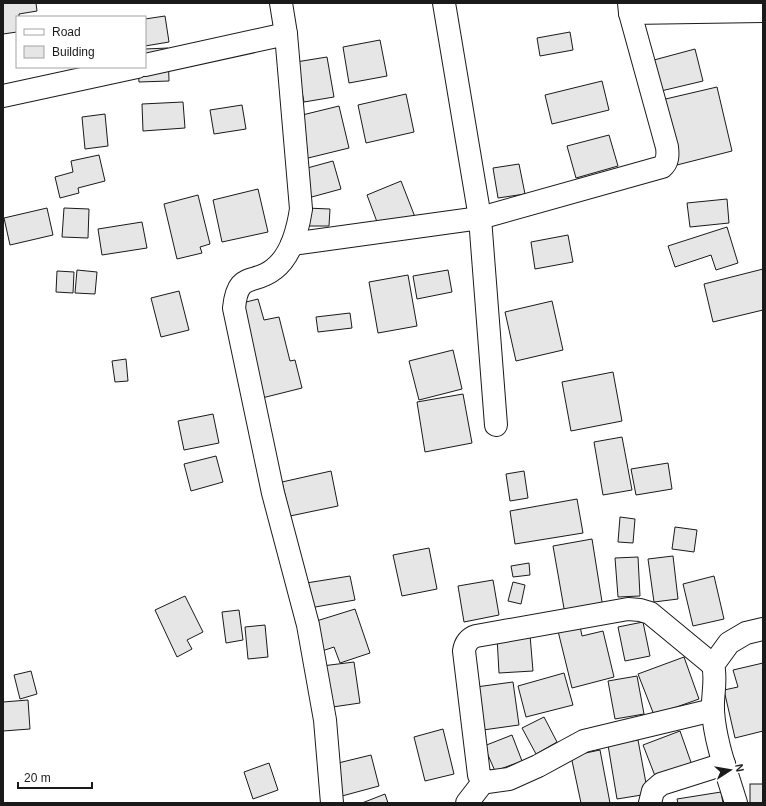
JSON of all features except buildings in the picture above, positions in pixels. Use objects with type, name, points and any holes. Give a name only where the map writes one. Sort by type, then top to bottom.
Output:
[{"type":"street","points":[[281,3],[286,34],[300,209],[299,221],[292,244],[284,258],[276,268],[268,274],[248,280],[240,286],[235,296],[234,308],[273,493],[308,625],[325,720],[332,803]]},
{"type":"street","points":[[444,3],[480,218],[496,425]]},
{"type":"street","points":[[292,244],[480,218],[658,169],[665,164],[668,147],[629,8],[763,11]]},
{"type":"street","points":[[146,65],[286,34]]},
{"type":"street","points":[[3,96],[132,68]]},
{"type":"street","points":[[713,710],[584,741],[538,766],[509,779],[487,782],[484,781],[479,775],[464,651],[465,646],[473,637],[628,609],[650,613],[713,665],[715,673],[713,710],[716,738],[736,803]]},
{"type":"street","points":[[713,665],[729,643],[746,634],[763,629]]},
{"type":"street","points":[[650,803],[653,791],[661,784],[724,764]]},
{"type":"street","points":[[467,803],[484,781]]}]
